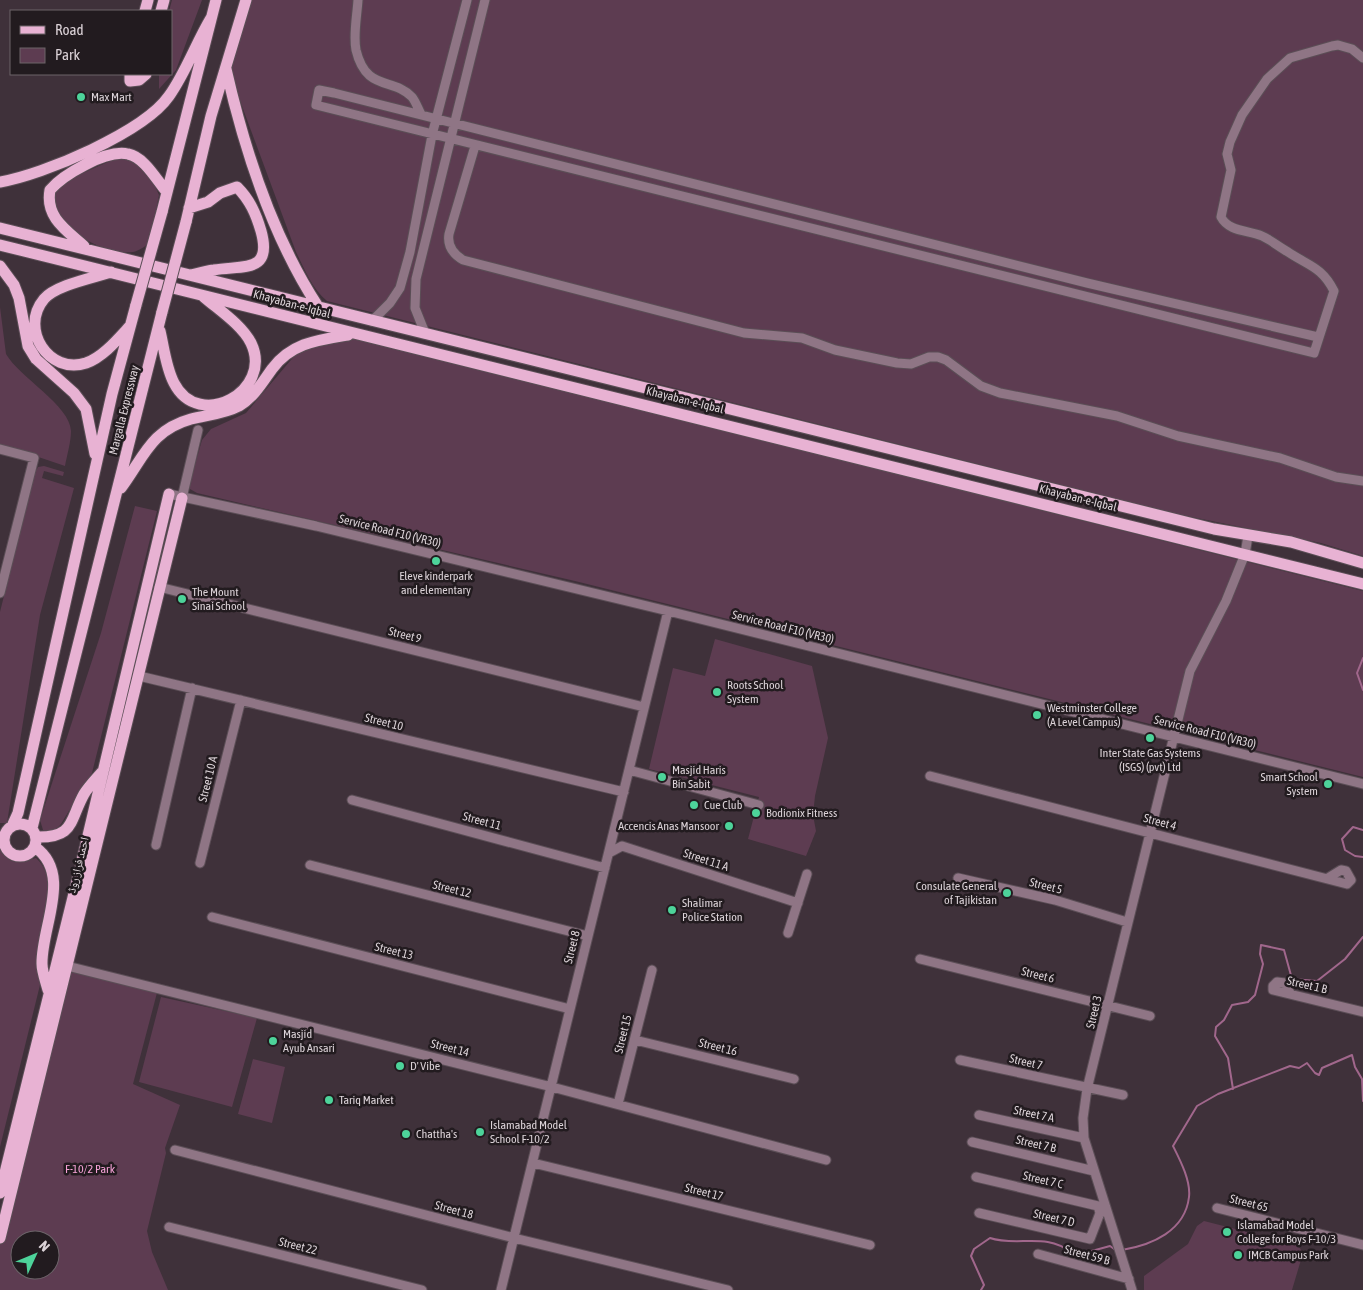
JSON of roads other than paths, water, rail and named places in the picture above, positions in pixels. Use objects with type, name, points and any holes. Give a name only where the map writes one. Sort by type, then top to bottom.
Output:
[{"type":"main road","points":[[166,191],[184,131],[216,0]]},
{"type":"main road","name":"Margalla Expressway","points":[[34,837],[211,116],[246,0]]},
{"type":"main road","points":[[0,182],[39,171],[135,127],[168,97],[211,18]]},
{"type":"main road","points":[[226,69],[249,157],[288,254],[301,281],[317,305]]},
{"type":"main road","points":[[130,75],[130,81],[139,80],[145,75]]},
{"type":"main road","points":[[86,249],[55,220],[50,211],[50,190],[59,180],[81,167],[116,153],[129,154],[140,160],[166,191]]},
{"type":"main road","points":[[189,208],[208,202],[220,193],[237,187],[248,199],[258,220],[266,248],[262,258],[253,265],[235,269],[215,269],[190,276]]},
{"type":"main road","name":"Margalla Expressway","points":[[8,826],[18,813],[96,463],[166,191]]},
{"type":"main road","name":"Khayaban-e-Iqbal","points":[[0,228],[190,276],[317,305],[372,321],[1214,529],[1299,544],[1363,563]]},
{"type":"main road","name":"Khayaban-e-Iqbal","points":[[0,245],[202,296],[268,310],[352,334],[714,421],[1363,584]]},
{"type":"main road","points":[[0,266],[14,285],[19,298],[28,346],[36,359],[74,393],[86,410],[93,434],[96,463]]},
{"type":"main road","points":[[111,272],[57,290],[45,298],[37,312],[34,328],[38,342],[55,361],[72,365],[87,362],[104,352],[131,324]]},
{"type":"main road","points":[[159,327],[170,374],[180,392],[190,401],[203,405],[214,406],[235,398],[251,380],[256,367],[251,342],[243,332],[202,296]]},
{"type":"main road","points":[[118,493],[159,434],[175,424],[226,412],[239,406],[259,388],[285,353],[298,345],[352,334]]},
{"type":"main road","name":"احمد فراز روڈ","points":[[0,1238],[67,966],[104,770],[168,494]]},
{"type":"main road","name":"احمد فراز روڈ","points":[[0,1193],[49,995],[139,676],[182,498]]},
{"type":"main road","points":[[34,837],[58,836],[67,829],[84,793],[104,770]]},
{"type":"main road","points":[[34,837],[28,855],[19,856],[11,854],[5,847],[2,838],[8,826],[21,823],[34,837],[49,860],[53,877],[52,904],[42,964],[49,995]]},
{"type":"street","points":[[358,0],[356,48],[363,67],[369,75],[381,84],[401,90],[412,98],[420,114]]},
{"type":"street","points":[[372,321],[390,303],[400,288],[410,252],[432,135],[467,0]]},
{"type":"street","points":[[425,333],[415,308],[414,292],[484,0]]},
{"type":"street","points":[[1318,337],[1087,283],[437,118],[319,90],[316,105],[1314,353],[1334,291],[1326,276],[1271,241],[1261,235],[1230,227],[1223,222],[1221,217],[1231,170],[1227,154],[1242,115],[1267,79],[1290,58],[1338,45],[1352,49],[1363,58]]},
{"type":"street","points":[[475,146],[448,234],[448,242],[451,249],[456,256],[463,260],[744,333],[802,338],[835,350],[898,363],[911,364],[929,357],[938,357],[946,360],[981,386],[1000,393],[1117,416],[1178,436],[1280,458],[1336,477],[1363,481]]},
{"type":"street","points":[[182,498],[198,430]]},
{"type":"street","points":[[0,449],[34,458],[0,593]]},
{"type":"street","name":"Service Road F10 (VR30)","points":[[168,494],[196,499],[668,611],[1363,784]]},
{"type":"street","name":"Street 3","points":[[1132,1290],[1122,1251],[1103,1212],[1084,1138],[1083,1118],[1087,1088],[1152,833],[1190,671],[1226,601],[1245,554],[1248,536]]},
{"type":"street","name":"Street 9","points":[[159,587],[644,706]]},
{"type":"street","name":"Street 8","points":[[501,1290],[668,611]]},
{"type":"street","name":"Street 10","points":[[139,676],[624,792]]},
{"type":"street","points":[[156,845],[192,688]]},
{"type":"street","name":"Street 10 A","points":[[200,864],[241,700]]},
{"type":"street","points":[[629,770],[760,805]]},
{"type":"street","name":"Street 4","points":[[930,776],[1347,884],[1351,880],[1348,873],[1341,870],[1328,878]]},
{"type":"street","name":"Street 11","points":[[352,800],[605,868]]},
{"type":"street","name":"Street 11 A","points":[[609,854],[622,846],[798,903]]},
{"type":"street","name":"Street 12","points":[[310,865],[588,936]]},
{"type":"street","points":[[788,933],[807,874]]},
{"type":"street","name":"Street 5","points":[[958,878],[1054,900],[1128,922]]},
{"type":"street","name":"Street 13","points":[[212,917],[570,1009]]},
{"type":"street","name":"Street 6","points":[[920,959],[1150,1016]]},
{"type":"street","name":"Street 14","points":[[67,966],[552,1087],[826,1160]]},
{"type":"street","name":"Street 15","points":[[618,1104],[652,970]]},
{"type":"street","name":"Street 1 B","points":[[1290,993],[1285,983],[1277,982],[1273,986],[1273,990],[1363,1012]]},
{"type":"street","name":"Street 16","points":[[635,1040],[794,1079]]},
{"type":"street","name":"Street 7","points":[[960,1060],[1123,1095]]},
{"type":"street","name":"Street 7 A","points":[[979,1115],[1084,1138]]},
{"type":"street","name":"Street 7 B","points":[[972,1142],[1094,1171]]},
{"type":"street","name":"Street 18","points":[[175,1150],[514,1238],[713,1288],[728,1290]]},
{"type":"street","name":"Street 17","points":[[533,1163],[870,1245]]},
{"type":"street","name":"Street 7 C","points":[[976,1177],[1098,1206],[1103,1212]]},
{"type":"street","name":"Street 65","points":[[1217,1208],[1363,1245]]},
{"type":"street","name":"Street 7 D","points":[[979,1213],[1090,1239],[1103,1212]]},
{"type":"street","name":"Street 22","points":[[169,1227],[422,1290]]},
{"type":"street","name":"Street 59 B","points":[[1038,1254],[1129,1279]]},
{"type":"waterway","points":[[1363,658],[1357,673],[1363,690]]},
{"type":"waterway","points":[[1363,830],[1353,827],[1342,839],[1345,850],[1355,856],[1363,857]]},
{"type":"waterway","points":[[1233,1089],[1228,1058],[1215,1036],[1216,1027],[1224,1020],[1232,1005],[1248,1002],[1255,995],[1263,964],[1260,954],[1261,945],[1284,950],[1292,979],[1317,981],[1345,959],[1363,937]]},
{"type":"waterway","points":[[1122,1250],[1155,1240],[1174,1227],[1181,1219],[1186,1209],[1189,1191],[1184,1171],[1173,1146],[1197,1106],[1218,1094],[1290,1066],[1299,1068],[1307,1063],[1319,1075],[1322,1068],[1352,1055],[1355,1067],[1362,1079],[1363,1101]]},
{"type":"waterway","points":[[981,1290],[984,1285],[971,1256],[974,1249],[990,1238],[1010,1241],[1041,1241],[1061,1246],[1070,1252],[1088,1252],[1110,1246],[1117,1251]]},
{"type":"place","name":"Max Mart","points":[[81,97]]},
{"type":"place","name":"Eleve kinderpark and elementary","points":[[436,561]]},
{"type":"place","name":"The Mount Sinai School","points":[[182,599]]},
{"type":"place","name":"Roots School System","points":[[717,692]]},
{"type":"place","name":"Westminster College (A Level Campus)","points":[[1037,715]]},
{"type":"place","name":"Inter State Gas Systems (ISGS) (pvt) Ltd","points":[[1150,738]]},
{"type":"place","name":"Masjid Haris Bin Sabit","points":[[662,777]]},
{"type":"place","name":"Smart School System","points":[[1328,784]]},
{"type":"place","name":"Cue Club","points":[[694,805]]},
{"type":"place","name":"Bodionix Fitness","points":[[756,813]]},
{"type":"place","name":"Accencis Anas Mansoor","points":[[729,826]]},
{"type":"place","name":"Consulate General of Tajikistan","points":[[1007,893]]},
{"type":"place","name":"Shalimar Police Station","points":[[672,910]]},
{"type":"place","name":"Masjid Ayub Ansari","points":[[273,1041]]},
{"type":"place","name":"D' Vibe","points":[[400,1066]]},
{"type":"place","name":"Tariq Market","points":[[329,1100]]},
{"type":"place","name":"Islamabad Model School F-10/2","points":[[480,1132]]},
{"type":"place","name":"Chattha's","points":[[406,1134]]},
{"type":"place","name":"Islamabad Model College for Boys F-10/3","points":[[1227,1232]]},
{"type":"place","name":"IMCB Campus Park","points":[[1238,1255]]},
{"type":"park label","name":"F-10/2 Park","points":[[90,1169]]}]
